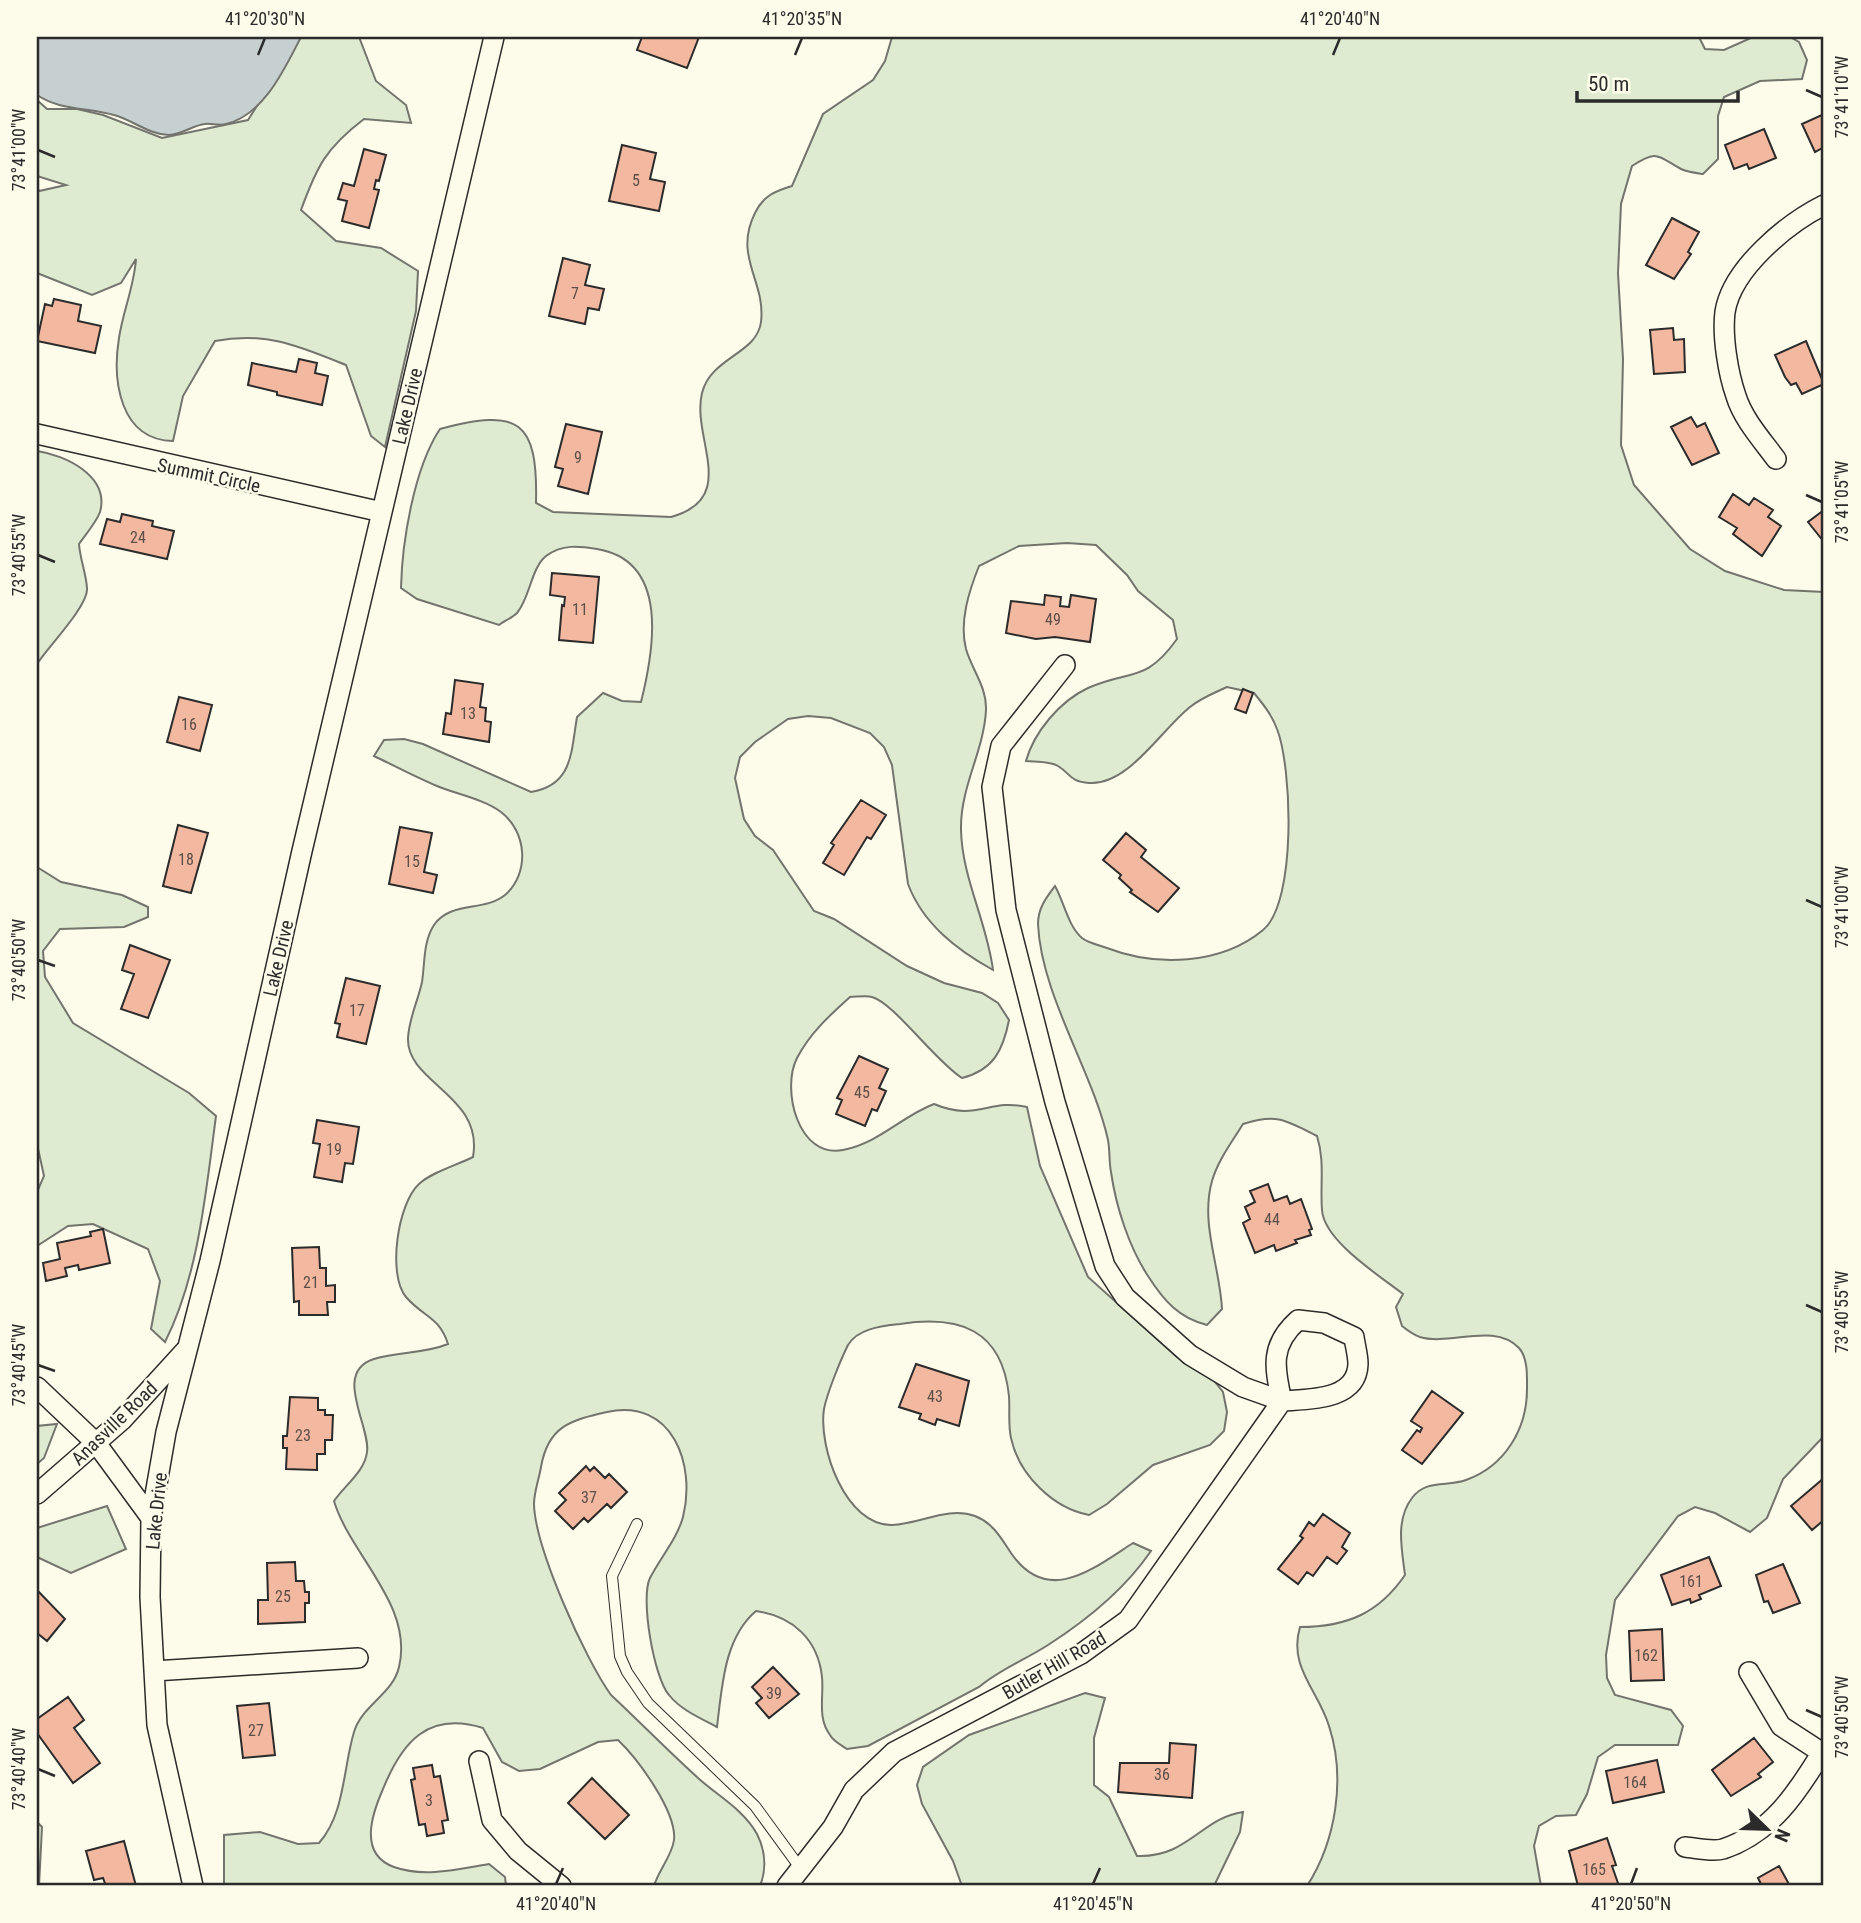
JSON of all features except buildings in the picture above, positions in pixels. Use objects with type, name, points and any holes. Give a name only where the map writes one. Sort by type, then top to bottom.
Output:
[{"type":"street","name":"Lake Drive","points":[[193,1886],[157,1725],[150,1597],[151,1518],[166,1432],[494,37]]},
{"type":"street","points":[[1776,459],[1753,429],[1736,397],[1726,341],[1725,311],[1738,281],[1762,250],[1797,219],[1820,214]]},
{"type":"street","name":"Summit Circle","points":[[37,434],[382,512]]},
{"type":"street","points":[[1065,665],[1001,746],[992,787],[1006,910],[1055,1102],[1105,1266],[1125,1297],[1189,1355],[1243,1387],[1282,1401],[1328,1398],[1348,1387],[1358,1366],[1353,1337],[1324,1322],[1298,1320],[1282,1334],[1274,1368],[1282,1401]]},
{"type":"street","name":"Anasville Road","points":[[37,1494],[122,1420],[188,1347]]},
{"type":"street","points":[[37,1387],[96,1443],[151,1518]]},
{"type":"street","name":"Butler Hill Road","points":[[787,1886],[833,1827],[854,1790],[894,1752],[1069,1661],[1128,1620],[1282,1401]]},
{"type":"street","points":[[154,1671],[358,1658]]},
{"type":"street","points":[[1685,1847],[1721,1850],[1764,1828],[1795,1795],[1823,1753],[1781,1726],[1749,1672]]},
{"type":"street","points":[[479,1761],[492,1820],[518,1851],[561,1886]]},
{"type":"lane","points":[[637,1524],[612,1576],[620,1656],[627,1672],[648,1703],[755,1806],[801,1869]]},
{"type":"green space","points":[[301,37],[359,37],[376,81],[406,105],[411,123],[364,119],[340,139],[324,159],[301,210],[336,241],[381,248],[418,271],[416,311],[385,447],[371,436],[346,365],[297,346],[250,338],[215,341],[183,396],[173,441],[155,438],[141,431],[131,419],[119,389],[117,372],[119,338],[136,259],[121,283],[92,295],[37,273],[37,187],[39,191],[66,185],[37,176],[37,100],[47,109],[77,109],[103,115],[162,138],[248,120]]},
{"type":"green space","points":[[892,37],[1699,37],[1705,49],[1724,50],[1753,37],[1790,37],[1799,42],[1807,60],[1802,79],[1760,81],[1724,97],[1718,116],[1718,159],[1703,174],[1683,170],[1657,156],[1647,157],[1632,166],[1621,204],[1618,273],[1623,359],[1621,445],[1634,485],[1690,549],[1725,571],[1784,590],[1824,592],[1824,1436],[1783,1479],[1767,1518],[1750,1532],[1715,1513],[1695,1507],[1678,1516],[1615,1600],[1606,1655],[1607,1678],[1615,1695],[1671,1710],[1683,1726],[1678,1745],[1615,1745],[1598,1757],[1587,1794],[1576,1815],[1556,1816],[1539,1826],[1534,1846],[1541,1886],[1307,1886],[1325,1849],[1331,1829],[1337,1767],[1329,1726],[1301,1666],[1297,1641],[1300,1627],[1347,1621],[1373,1608],[1395,1588],[1405,1575],[1401,1535],[1403,1516],[1412,1498],[1424,1488],[1459,1482],[1480,1474],[1502,1456],[1518,1432],[1523,1418],[1527,1389],[1525,1362],[1522,1352],[1509,1340],[1485,1335],[1432,1339],[1418,1336],[1402,1326],[1396,1307],[1403,1294],[1342,1245],[1325,1222],[1322,1210],[1321,1154],[1317,1136],[1281,1120],[1265,1119],[1243,1124],[1222,1158],[1212,1181],[1209,1229],[1222,1309],[1207,1325],[1188,1318],[1173,1307],[1148,1276],[1129,1240],[1120,1213],[1101,1114],[1048,978],[1041,951],[1039,913],[1055,886],[1070,920],[1082,938],[1090,943],[1146,958],[1167,960],[1208,956],[1246,942],[1263,930],[1274,915],[1282,892],[1286,864],[1288,802],[1282,747],[1273,719],[1254,693],[1227,687],[1190,707],[1143,755],[1117,776],[1103,782],[1078,781],[1055,764],[1026,761],[1035,739],[1058,709],[1088,688],[1146,669],[1156,663],[1177,639],[1173,620],[1138,591],[1127,575],[1096,545],[1067,543],[1019,546],[979,566],[964,617],[966,649],[982,686],[986,710],[981,740],[964,799],[962,848],[993,970],[954,945],[932,924],[914,898],[908,884],[892,765],[884,747],[870,733],[831,718],[808,716],[788,719],[755,742],[740,757],[735,778],[744,819],[755,836],[773,850],[814,911],[834,919],[907,966],[944,983],[982,993],[998,1003],[1009,1020],[995,1058],[982,1070],[962,1078],[881,1002],[870,996],[850,997],[814,1032],[797,1058],[791,1087],[793,1103],[804,1133],[815,1144],[827,1150],[843,1150],[868,1142],[934,1104],[961,1111],[1002,1105],[1027,1107],[1040,1166],[1088,1277],[1177,1357],[1211,1377],[1223,1392],[1227,1412],[1224,1431],[1210,1445],[1153,1465],[1107,1504],[1089,1515],[1051,1497],[1039,1488],[1022,1465],[1011,1438],[1005,1373],[987,1341],[974,1331],[959,1325],[921,1322],[871,1329],[852,1339],[828,1394],[823,1425],[838,1482],[861,1513],[876,1522],[892,1525],[944,1514],[965,1513],[975,1516],[992,1527],[1025,1569],[1040,1578],[1071,1578],[1103,1563],[1133,1543],[1151,1551],[1104,1603],[1048,1645],[979,1687],[868,1746],[847,1749],[831,1737],[824,1722],[822,1677],[815,1651],[792,1624],[769,1614],[756,1611],[737,1635],[726,1664],[717,1727],[685,1709],[669,1695],[658,1672],[650,1638],[647,1588],[683,1517],[686,1477],[682,1457],[675,1440],[663,1425],[649,1415],[630,1410],[607,1412],[572,1422],[563,1427],[549,1442],[534,1499],[543,1547],[563,1602],[588,1656],[611,1695],[687,1768],[752,1825],[764,1854],[764,1873],[760,1886],[654,1886],[673,1846],[673,1828],[655,1787],[618,1740],[598,1742],[540,1769],[519,1771],[502,1762],[483,1728],[447,1724],[432,1727],[420,1735],[399,1757],[375,1810],[372,1843],[383,1861],[394,1867],[429,1872],[489,1864],[505,1877],[506,1886],[224,1886],[224,1835],[260,1832],[298,1844],[319,1843],[328,1831],[339,1805],[350,1746],[358,1723],[391,1685],[399,1667],[401,1644],[389,1601],[342,1521],[334,1501],[359,1472],[367,1452],[367,1441],[354,1388],[356,1376],[362,1366],[383,1356],[448,1344],[435,1322],[406,1297],[400,1286],[396,1256],[405,1206],[419,1184],[473,1157],[473,1136],[467,1119],[457,1104],[419,1067],[411,1053],[409,1031],[422,982],[428,938],[434,925],[449,913],[497,900],[505,895],[519,876],[522,864],[516,830],[501,812],[478,800],[429,783],[374,756],[384,740],[404,739],[423,744],[531,792],[545,788],[555,782],[568,765],[577,717],[603,693],[622,701],[641,702],[650,658],[651,610],[646,589],[636,571],[620,557],[597,549],[564,548],[546,556],[537,568],[521,607],[515,615],[499,625],[417,599],[401,588],[407,528],[423,464],[440,429],[489,420],[506,421],[518,427],[527,438],[533,453],[536,503],[553,512],[671,517],[692,508],[703,496],[708,481],[700,410],[702,393],[714,371],[751,342],[758,333],[761,322],[759,294],[747,243],[755,213],[770,195],[792,186],[823,114],[873,80],[885,61]]},
{"type":"green space","points":[[37,451],[60,457],[83,470],[92,478],[101,499],[100,512],[79,544],[86,595],[75,615],[37,664]]},
{"type":"green space","points":[[37,867],[61,882],[122,895],[148,907],[148,917],[124,927],[60,929],[43,951],[45,977],[73,1023],[189,1093],[216,1116],[200,1232],[186,1289],[165,1342],[151,1329],[160,1281],[148,1249],[93,1224],[68,1226],[37,1246],[37,1192],[44,1176],[37,1144]]},
{"type":"green space","points":[[57,1424],[44,1458],[37,1464],[37,1426]]},
{"type":"green space","points":[[107,1506],[126,1549],[71,1573],[37,1557],[37,1528]]},
{"type":"green space","points":[[1085,1693],[1105,1698],[1094,1738],[1094,1785],[1109,1797],[1137,1856],[1169,1851],[1216,1822],[1243,1812],[1240,1832],[1214,1886],[962,1886],[953,1861],[922,1804],[917,1785],[923,1767],[969,1735]]},
{"type":"green space","points":[[37,1822],[42,1827],[39,1886],[37,1886]]},
{"type":"shaded area","points":[[37,37],[301,37],[272,89],[252,111],[226,124],[200,125],[169,135],[154,132],[114,115],[55,104],[37,95]]}]
